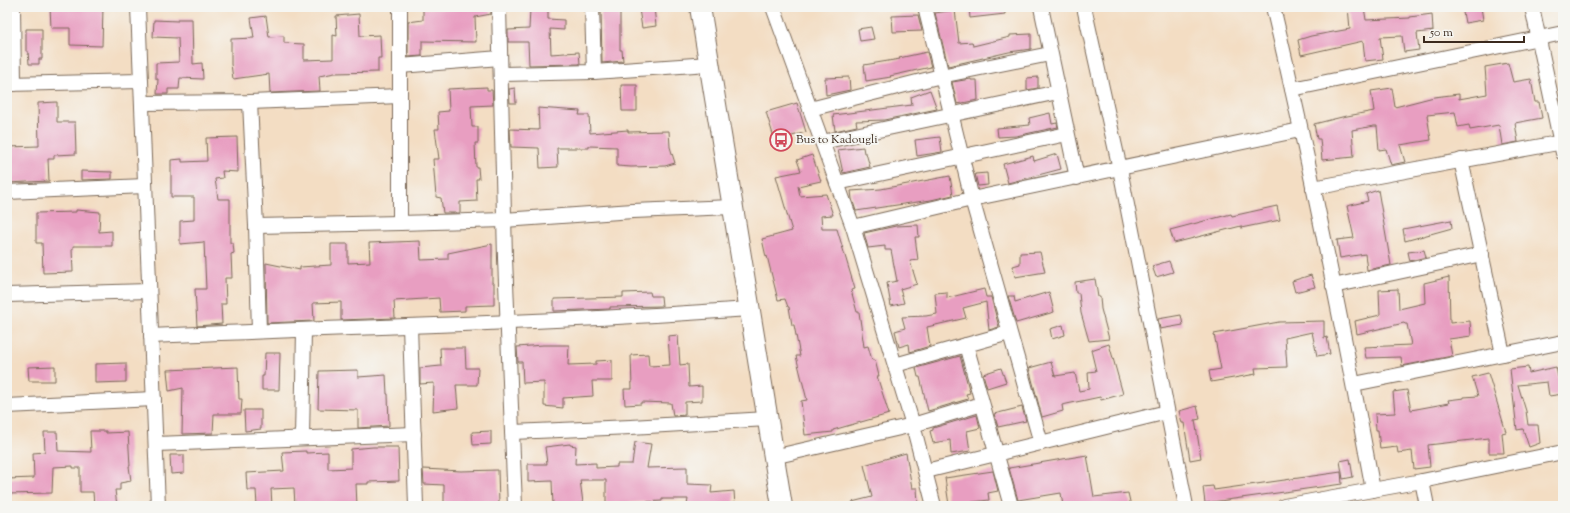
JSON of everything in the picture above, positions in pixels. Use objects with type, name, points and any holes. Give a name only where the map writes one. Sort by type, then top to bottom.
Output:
[{"type":"main road","points":[[701,7],[766,419],[782,506]]},
{"type":"street","points":[[13,7],[11,84],[141,81]]},
{"type":"street","points":[[138,7],[158,506]]},
{"type":"street","points":[[400,7],[400,223]]},
{"type":"street","points":[[499,7],[504,220],[515,506]]},
{"type":"street","points":[[592,7],[594,72]]},
{"type":"street","points":[[773,7],[853,227],[913,424],[934,506]]},
{"type":"street","points":[[925,7],[972,200],[1041,443]]},
{"type":"street","points":[[1041,7],[1077,178]]},
{"type":"street","points":[[1084,7],[1120,169],[1186,506]]},
{"type":"street","points":[[1273,7],[1292,89],[1354,384],[1373,490]]},
{"type":"street","points":[[1313,188],[1461,160],[1562,146],[1532,7]]},
{"type":"street","points":[[1292,89],[1563,33]]},
{"type":"street","points":[[810,108],[941,76],[1050,54]]},
{"type":"street","points":[[400,66],[500,58]]},
{"type":"street","points":[[501,74],[594,72],[709,64]]},
{"type":"street","points":[[822,142],[1058,92]]},
{"type":"street","points":[[142,103],[250,102],[400,96]]},
{"type":"street","points":[[250,102],[256,226],[258,331]]},
{"type":"street","points":[[853,227],[1300,130]]},
{"type":"street","points":[[837,183],[1067,134]]},
{"type":"street","points":[[1461,160],[1503,354]]},
{"type":"street","points":[[7,192],[145,186]]},
{"type":"street","points":[[256,226],[504,220],[633,211],[732,207]]},
{"type":"street","points":[[1333,286],[1482,254]]},
{"type":"street","points":[[7,295],[149,291]]},
{"type":"street","points":[[151,336],[508,323],[632,317],[749,309]]},
{"type":"street","points":[[410,326],[416,506]]},
{"type":"street","points":[[302,438],[304,330]]},
{"type":"street","points":[[895,365],[1009,333]]},
{"type":"street","points":[[1354,384],[1563,342]]},
{"type":"street","points":[[966,345],[1011,506]]},
{"type":"street","points":[[7,406],[154,399]]},
{"type":"street","points":[[773,457],[913,424],[982,404]]},
{"type":"street","points":[[926,471],[1168,412]]},
{"type":"street","points":[[512,432],[766,419]]},
{"type":"street","points":[[156,444],[414,434]]},
{"type":"street","points":[[1284,506],[1422,481],[1563,452]]},
{"type":"street","points":[[1422,481],[1427,506]]},
{"type":"building","points":[[50,7],[103,7],[102,46],[70,45],[70,28],[51,28]]},
{"type":"building","points":[[446,7],[491,7],[491,14],[475,17],[476,42],[422,41],[422,56],[408,57],[408,22],[423,20],[423,8],[446,9]]},
{"type":"building","points":[[654,7],[656,26],[642,28],[639,9]]},
{"type":"building","points":[[969,7],[1005,7],[1005,14],[970,18]]},
{"type":"building","points":[[1348,7],[1364,7],[1366,20],[1410,18],[1432,14],[1433,31],[1417,33],[1419,50],[1404,52],[1402,36],[1380,37],[1383,59],[1365,61],[1363,41],[1301,55],[1298,40],[1311,36],[1350,29]]},
{"type":"building","points":[[1462,7],[1481,7],[1483,20],[1465,23]]},
{"type":"building","points":[[530,9],[548,9],[548,19],[564,20],[564,30],[550,29],[551,54],[579,52],[580,64],[529,65],[528,42],[508,42],[508,30],[529,29]]},
{"type":"building","points":[[601,9],[620,9],[620,50],[622,50],[623,61],[602,63]]},
{"type":"building","points":[[955,10],[959,43],[972,42],[973,46],[1010,37],[1010,35],[1031,34],[1031,49],[1009,52],[948,66],[935,13]]},
{"type":"building","points":[[359,14],[360,36],[380,35],[381,58],[378,58],[378,72],[335,73],[319,76],[320,91],[270,93],[269,74],[233,79],[231,64],[231,39],[254,38],[251,18],[266,16],[269,37],[284,36],[284,43],[304,44],[304,60],[333,59],[333,35],[337,36],[336,16]]},
{"type":"building","points":[[918,15],[922,31],[893,32],[892,16]]},
{"type":"building","points":[[178,19],[192,19],[193,64],[202,63],[203,79],[180,78],[179,89],[168,89],[168,94],[157,94],[158,79],[156,79],[156,63],[179,62],[178,38],[153,37],[154,20],[178,21]]},
{"type":"building","points":[[871,27],[874,39],[860,41],[858,29]]},
{"type":"building","points":[[26,29],[42,29],[42,59],[39,59],[39,64],[29,64],[28,51],[26,51]]},
{"type":"building","points":[[927,52],[931,67],[890,76],[891,77],[866,81],[864,65],[900,59],[899,58]]},
{"type":"building","points":[[1508,63],[1513,82],[1531,79],[1535,102],[1539,102],[1542,118],[1515,123],[1518,142],[1502,145],[1499,125],[1470,130],[1469,125],[1458,127],[1455,112],[1427,115],[1431,140],[1400,145],[1405,162],[1391,165],[1386,149],[1379,150],[1377,126],[1352,130],[1354,157],[1322,160],[1320,139],[1317,139],[1314,124],[1374,111],[1371,91],[1392,88],[1395,107],[1434,97],[1459,94],[1459,99],[1487,94],[1485,67]]},
{"type":"building","points":[[849,77],[850,90],[826,95],[825,78]]},
{"type":"building","points":[[1038,77],[1038,88],[1027,90],[1027,78]]},
{"type":"building","points":[[971,79],[977,80],[978,100],[957,104],[952,82]]},
{"type":"building","points":[[621,85],[637,85],[637,111],[622,111]]},
{"type":"building","points":[[487,87],[487,90],[492,90],[493,105],[471,106],[472,127],[478,127],[478,143],[475,143],[476,167],[478,167],[479,179],[476,179],[477,201],[460,202],[460,213],[443,213],[441,198],[436,197],[433,159],[439,159],[435,129],[439,129],[438,112],[449,111],[448,89]]},
{"type":"building","points":[[515,88],[516,103],[510,103],[509,89]]},
{"type":"building","points":[[930,90],[937,109],[884,120],[856,121],[857,126],[835,131],[833,115],[912,105],[911,97]]},
{"type":"building","points":[[57,102],[57,122],[75,122],[76,154],[54,155],[54,159],[48,159],[49,181],[7,183],[7,147],[39,146],[38,103]]},
{"type":"building","points":[[797,103],[806,132],[775,141],[766,112]]},
{"type":"building","points":[[538,108],[580,111],[579,115],[589,115],[590,133],[628,130],[628,132],[669,131],[670,147],[675,163],[665,166],[617,166],[617,147],[589,146],[589,148],[557,148],[558,167],[540,168],[539,148],[511,147],[510,129],[539,130]]},
{"type":"building","points":[[1050,113],[1052,124],[1057,123],[1058,127],[1016,136],[998,137],[997,128],[1030,125],[1029,118]]},
{"type":"building","points":[[237,137],[238,172],[222,171],[223,178],[215,179],[218,199],[230,199],[230,243],[233,243],[234,253],[231,254],[232,278],[225,278],[226,304],[221,304],[222,324],[197,326],[195,289],[206,289],[204,242],[180,244],[180,221],[194,220],[194,197],[171,197],[171,160],[182,159],[182,162],[207,161],[206,138]]},
{"type":"building","points":[[940,137],[942,152],[917,156],[915,140]]},
{"type":"building","points":[[863,147],[870,167],[843,173],[838,150]]},
{"type":"building","points":[[1057,154],[1061,169],[1008,183],[1003,164],[1033,156],[1034,161]]},
{"type":"building","points":[[812,155],[821,181],[798,186],[800,196],[826,194],[833,215],[821,216],[822,229],[837,229],[855,289],[851,290],[857,312],[859,312],[864,347],[868,346],[872,360],[875,360],[879,376],[877,376],[889,414],[833,430],[833,432],[805,435],[801,401],[807,400],[796,356],[800,356],[794,325],[792,325],[789,307],[785,299],[778,300],[762,239],[792,231],[776,176],[801,171],[797,160]]},
{"type":"building","points":[[81,171],[112,172],[112,179],[81,180]]},
{"type":"building","points":[[987,173],[988,185],[978,186],[975,174]]},
{"type":"building","points":[[950,176],[953,195],[931,200],[856,211],[852,199],[851,191],[881,189]]},
{"type":"building","points":[[1378,190],[1391,265],[1367,270],[1365,254],[1340,258],[1337,240],[1354,238],[1347,206],[1368,201],[1366,194]]},
{"type":"building","points":[[1277,206],[1280,220],[1241,228],[1241,226],[1174,243],[1170,230],[1231,214],[1232,216]]},
{"type":"building","points":[[76,210],[100,212],[99,232],[112,231],[112,246],[73,246],[73,272],[43,273],[42,243],[36,243],[36,213],[76,212]]},
{"type":"building","points":[[1451,220],[1452,228],[1405,241],[1403,229]]},
{"type":"building","points":[[918,225],[919,237],[915,237],[918,260],[910,261],[917,284],[900,289],[904,303],[891,306],[887,283],[897,281],[891,250],[885,250],[885,246],[868,248],[864,233],[896,226]]},
{"type":"building","points":[[420,241],[421,260],[448,259],[448,253],[492,244],[492,283],[494,283],[494,305],[465,306],[465,311],[440,312],[439,298],[394,301],[395,318],[341,320],[341,302],[313,303],[314,321],[267,323],[266,263],[300,270],[300,267],[331,265],[331,244],[348,244],[348,263],[370,262],[369,243]]},
{"type":"building","points":[[1424,250],[1426,257],[1410,261],[1408,252]]},
{"type":"building","points":[[1040,252],[1045,272],[1015,277],[1013,266],[1020,264],[1020,253]]},
{"type":"building","points":[[1169,261],[1173,272],[1156,277],[1152,266]]},
{"type":"building","points":[[1311,275],[1315,287],[1295,292],[1292,281]]},
{"type":"building","points":[[1449,277],[1450,323],[1470,321],[1471,336],[1449,339],[1452,356],[1402,366],[1401,357],[1366,358],[1364,347],[1411,345],[1407,324],[1404,323],[1357,334],[1355,321],[1380,315],[1379,290],[1398,289],[1399,309],[1425,303],[1424,283]]},
{"type":"building","points":[[1095,279],[1109,339],[1089,341],[1081,313],[1079,293],[1076,293],[1075,282]]},
{"type":"building","points":[[984,289],[986,297],[991,297],[999,327],[989,330],[986,302],[963,308],[966,318],[927,327],[930,346],[910,352],[909,344],[899,347],[895,331],[905,328],[902,317],[937,314],[935,293],[947,292],[947,298]]},
{"type":"building","points":[[650,292],[651,296],[661,296],[662,306],[610,307],[610,309],[554,311],[554,299],[623,297],[623,293]]},
{"type":"building","points":[[1049,292],[1054,312],[1016,323],[1008,296],[1014,296],[1015,302]]},
{"type":"building","points":[[1181,315],[1183,325],[1160,329],[1158,319]]},
{"type":"building","points":[[1324,321],[1324,338],[1327,337],[1330,354],[1317,356],[1312,332],[1285,338],[1287,367],[1255,368],[1256,374],[1211,382],[1209,371],[1221,369],[1214,334],[1279,322]]},
{"type":"building","points":[[1063,325],[1065,335],[1052,339],[1050,329]]},
{"type":"building","points":[[678,335],[680,365],[688,364],[689,387],[702,386],[702,401],[685,402],[685,415],[673,416],[671,403],[641,402],[641,404],[625,405],[624,389],[632,389],[631,355],[648,354],[649,366],[670,365],[668,336]]},
{"type":"building","points":[[1109,344],[1123,394],[1101,400],[1100,397],[1062,405],[1063,411],[1042,417],[1029,368],[1051,362],[1055,376],[1075,373],[1079,391],[1089,389],[1088,372],[1096,371],[1091,350]]},
{"type":"building","points":[[569,345],[568,365],[596,364],[596,361],[612,360],[612,381],[592,381],[593,396],[563,398],[563,408],[544,406],[544,382],[523,383],[522,362],[518,362],[517,347]]},
{"type":"building","points":[[440,348],[465,348],[466,368],[478,368],[477,385],[456,385],[458,408],[433,411],[434,383],[420,384],[420,368],[441,366]]},
{"type":"building","points":[[265,353],[280,353],[279,390],[262,390]]},
{"type":"building","points":[[960,356],[970,393],[966,394],[968,399],[928,411],[920,377],[918,377],[916,368]]},
{"type":"building","points":[[126,363],[126,382],[95,383],[95,364]]},
{"type":"building","points":[[55,366],[55,381],[29,381],[28,367]]},
{"type":"building","points":[[238,367],[239,399],[242,399],[241,414],[214,414],[213,433],[182,434],[183,388],[169,391],[167,370]]},
{"type":"building","points":[[1528,367],[1529,373],[1556,367],[1558,377],[1563,376],[1563,394],[1549,396],[1547,382],[1518,385],[1526,411],[1528,425],[1538,425],[1540,443],[1529,447],[1523,429],[1517,430],[1510,369]]},
{"type":"building","points":[[1001,368],[1006,382],[987,388],[983,374]]},
{"type":"building","points":[[358,370],[358,377],[386,375],[389,426],[358,428],[358,410],[318,409],[319,371]]},
{"type":"building","points":[[1488,373],[1506,432],[1502,433],[1504,453],[1489,453],[1489,438],[1428,445],[1430,467],[1414,469],[1412,451],[1398,453],[1397,447],[1380,449],[1378,430],[1376,430],[1375,414],[1395,413],[1393,392],[1407,390],[1411,410],[1449,403],[1448,400],[1478,396],[1472,377]]},
{"type":"building","points":[[1197,406],[1200,419],[1195,420],[1201,458],[1190,460],[1184,423],[1182,423],[1179,411]]},
{"type":"building","points":[[1022,407],[1026,421],[998,427],[994,414]]},
{"type":"building","points":[[244,410],[261,410],[261,429],[245,431]]},
{"type":"building","points":[[977,415],[980,428],[967,431],[970,451],[951,454],[950,440],[933,443],[930,431],[933,430],[933,428]]},
{"type":"building","points":[[90,431],[106,431],[106,433],[128,432],[131,481],[120,483],[120,490],[115,490],[117,506],[94,506],[93,492],[80,492],[80,468],[73,468],[73,466],[53,467],[52,493],[7,494],[7,479],[34,478],[33,453],[45,452],[44,432],[57,432],[58,451],[91,452]]},
{"type":"building","points":[[491,431],[491,444],[473,445],[472,432]]},
{"type":"building","points":[[635,442],[651,444],[647,468],[687,467],[687,484],[712,485],[711,493],[734,491],[735,506],[687,505],[688,499],[662,499],[662,501],[606,504],[606,480],[580,480],[583,503],[553,506],[552,481],[528,482],[528,464],[547,464],[545,447],[570,444],[576,446],[575,464],[596,463],[596,468],[617,467],[617,464],[632,464]]},
{"type":"building","points":[[398,447],[399,481],[356,484],[357,506],[295,506],[294,488],[271,489],[272,506],[257,506],[256,490],[247,490],[246,473],[284,471],[282,452],[328,452],[328,469],[351,468],[351,449]]},
{"type":"building","points":[[906,453],[912,488],[917,488],[918,504],[852,506],[852,502],[872,497],[864,465]]},
{"type":"building","points":[[170,455],[184,455],[184,473],[171,474]]},
{"type":"building","points":[[1087,455],[1094,497],[1128,493],[1131,506],[1063,506],[1061,493],[1018,500],[1009,468]]},
{"type":"building","points":[[1350,459],[1353,477],[1343,479],[1340,461]]},
{"type":"building","points":[[423,469],[461,471],[498,470],[499,504],[476,504],[476,506],[444,505],[444,485],[424,484]]},
{"type":"building","points":[[993,471],[998,491],[988,493],[989,500],[949,505],[945,478]]},
{"type":"building","points":[[1341,472],[1342,484],[1205,503],[1203,487],[1213,486],[1214,490]]},
{"type":"place","name":"Bus to Kadougli","points":[[781,140]]}]
